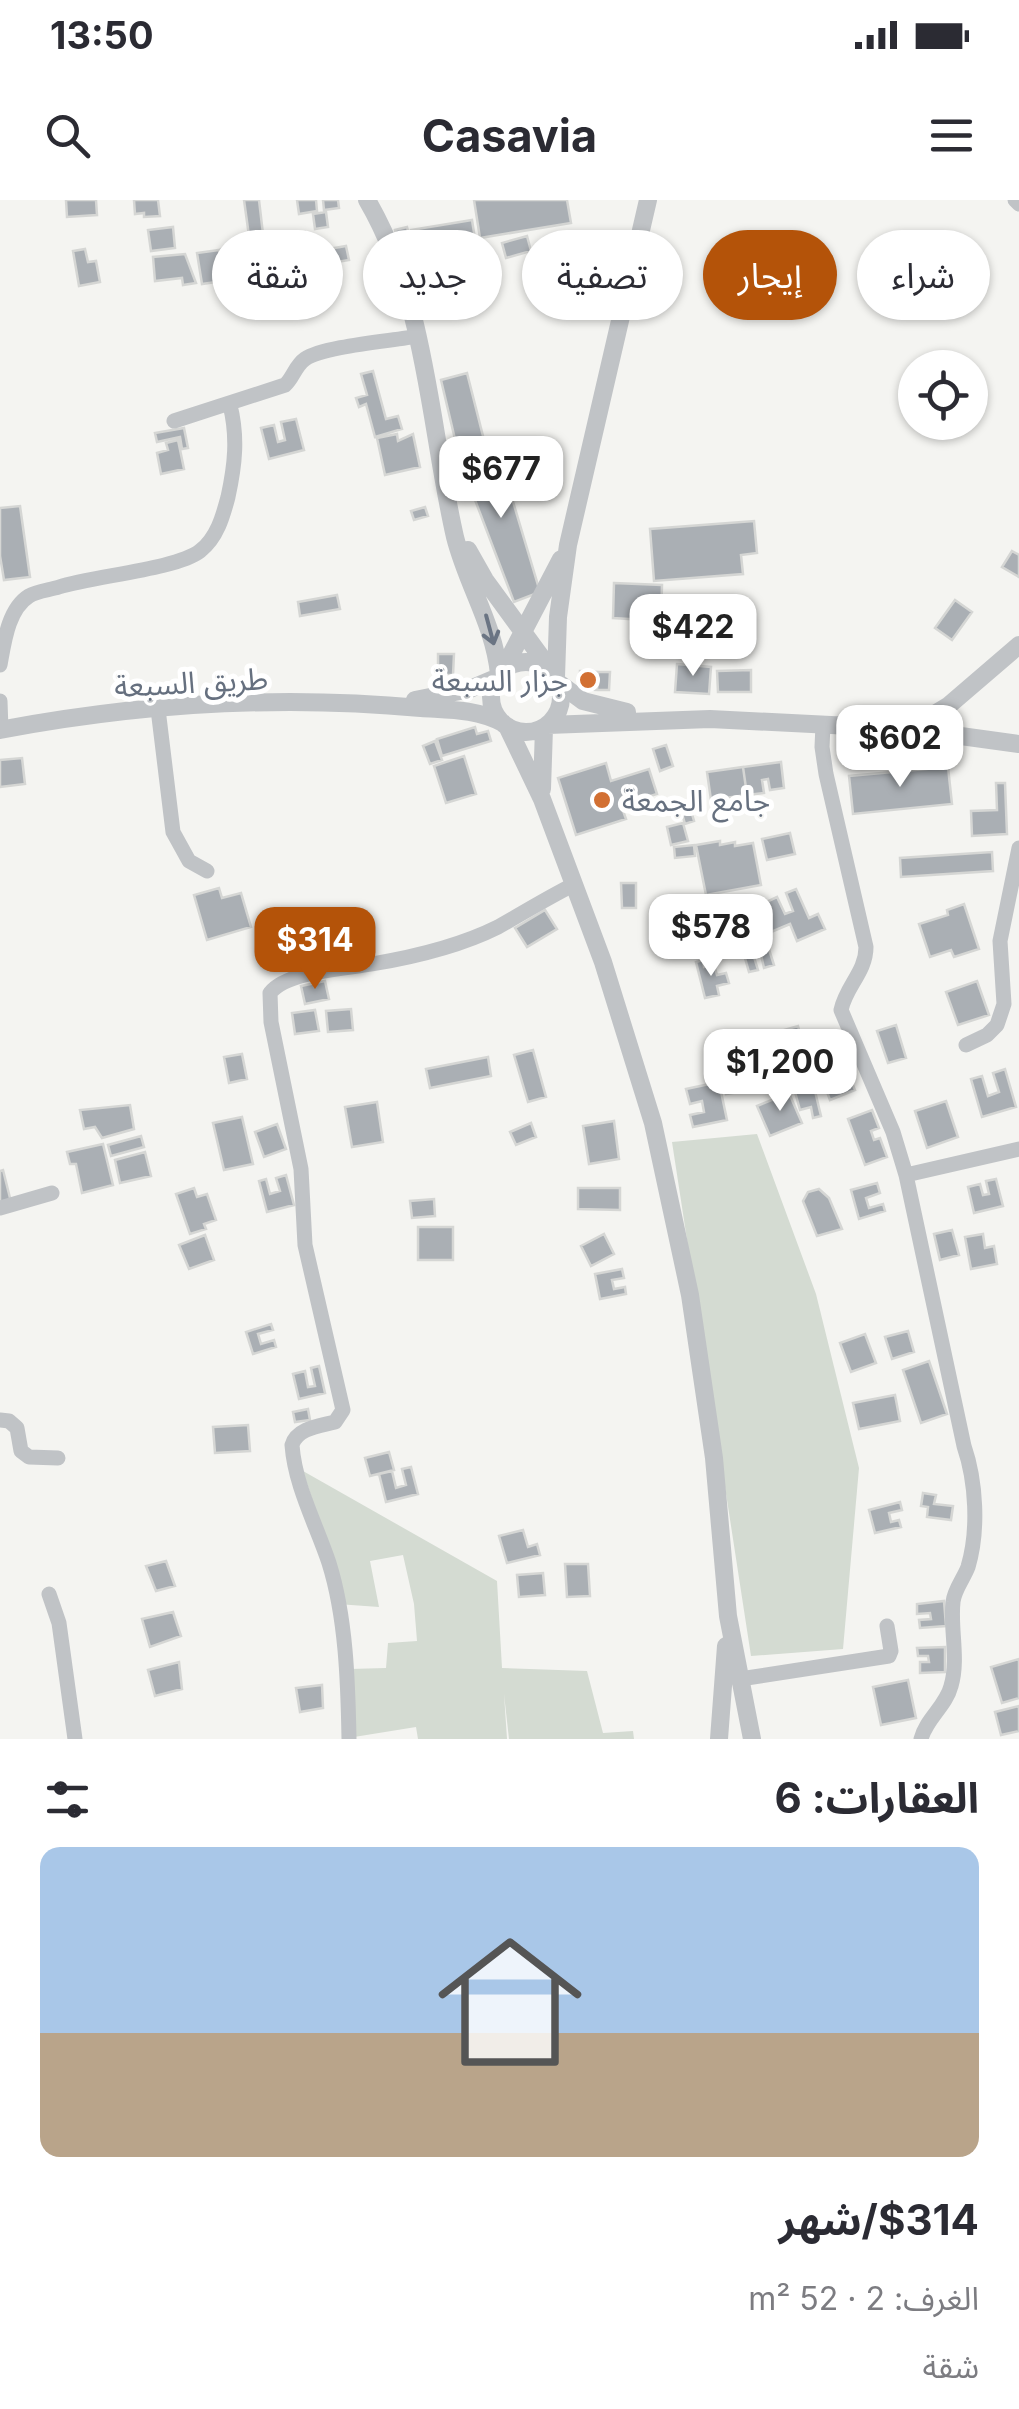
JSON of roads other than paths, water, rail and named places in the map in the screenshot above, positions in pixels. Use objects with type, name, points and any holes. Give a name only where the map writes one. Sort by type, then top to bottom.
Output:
[{"type":"street","points":[[366,200],[392,251],[418,336],[452,522],[464,565],[491,630],[500,674]]},
{"type":"street","points":[[542,799],[546,726],[560,707],[556,678],[558,618],[568,545],[648,200]]},
{"type":"street","points":[[174,421],[230,406],[285,385],[299,364],[315,354],[418,336]]},
{"type":"street","points":[[0,666],[15,613],[29,596],[78,581],[160,566],[200,552],[213,537],[225,511],[234,472],[235,433],[230,406]]},
{"type":"street","points":[[452,522],[485,580],[556,678]]},
{"type":"street","points":[[568,545],[500,674],[492,702],[542,799],[632,1050],[653,1123],[690,1295],[714,1458],[728,1616],[752,1739]]},
{"type":"street","points":[[910,729],[948,706],[1019,644]]},
{"type":"street","points":[[388,704],[443,696],[500,674],[515,663],[528,662],[542,665],[574,696],[597,707],[662,719]]},
{"type":"street","points":[[0,701],[1,730]]},
{"type":"street","points":[[388,704],[469,711],[521,732],[546,726],[662,719],[910,729],[1019,744]]},
{"type":"street","name":"طريق السبعة","points":[[1,730],[158,709],[388,704]]},
{"type":"street","points":[[158,709],[173,832],[189,861],[208,870]]},
{"type":"street","points":[[823,725],[826,774],[866,947],[862,969],[844,998],[842,1010],[894,1132],[972,1469],[969,1564],[952,1598],[955,1630],[951,1687],[921,1739]]},
{"type":"street","points":[[966,1044],[987,1035],[997,1024],[1004,1004],[1000,941],[1019,848]]},
{"type":"street","points":[[349,1739],[335,1586],[292,1445],[301,1432],[335,1422],[343,1410],[305,1244],[301,1170],[270,1022],[270,993],[274,987],[308,974],[376,964],[460,942],[497,927],[573,885]]},
{"type":"street","points":[[906,1175],[1019,1149]]},
{"type":"street","points":[[0,1208],[52,1193]]},
{"type":"street","points":[[0,1420],[17,1428],[21,1450],[28,1458],[58,1458]]},
{"type":"street","points":[[49,1594],[60,1623],[75,1739]]},
{"type":"street","points":[[719,1739],[728,1616]]},
{"type":"street","points":[[740,1679],[889,1656],[887,1626]]},
{"type":"place","name":"جزار السبعة","points":[[588,680]]},
{"type":"place","name":"جامع الجمعة","points":[[602,800]]}]
